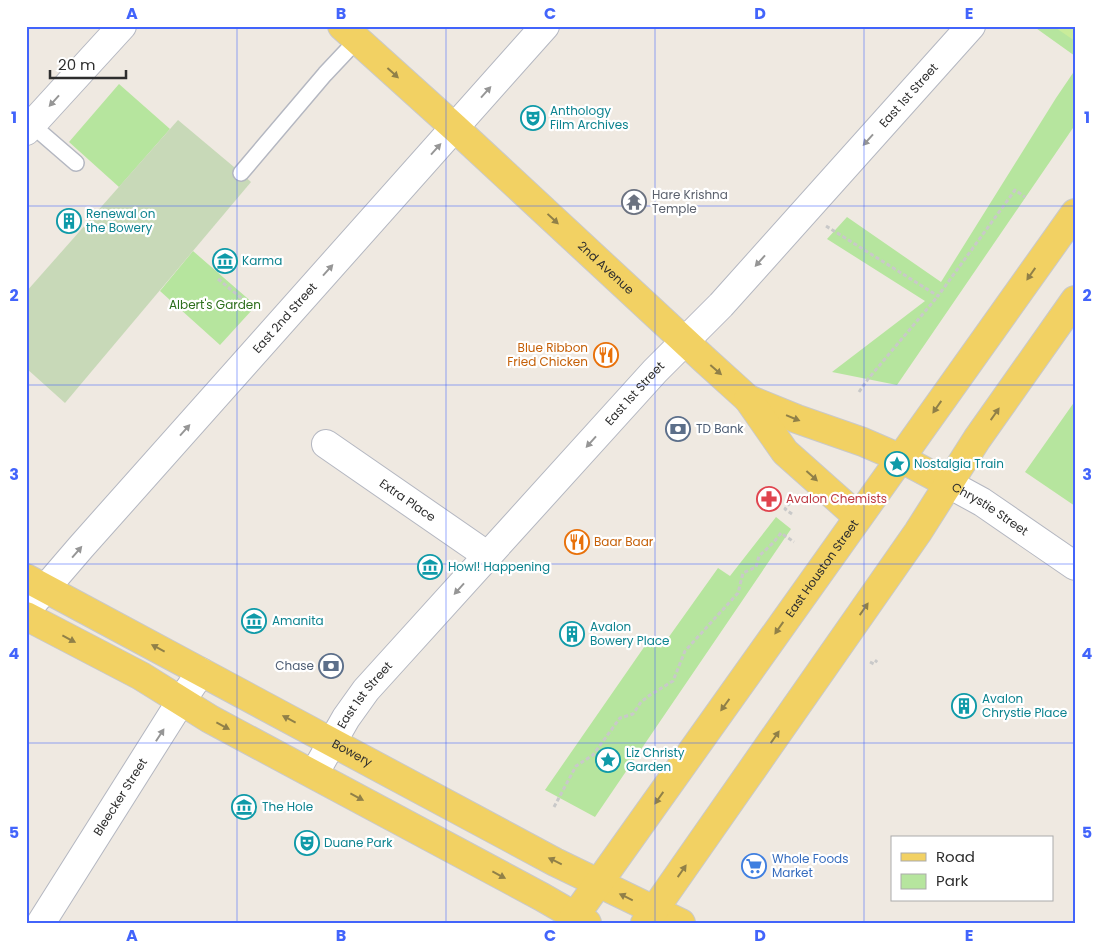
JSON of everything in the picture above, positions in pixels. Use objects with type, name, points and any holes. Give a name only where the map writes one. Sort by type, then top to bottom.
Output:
[{"type":"main road","name":"2nd Avenue","points":[[350,33],[748,399],[797,420],[863,442],[900,458]]},
{"type":"main road","name":"East Houston Street","points":[[577,920],[598,883],[900,458],[1070,231]]},
{"type":"main road","points":[[649,917],[918,532],[983,431],[1075,300]]},
{"type":"main road","points":[[748,399],[785,452],[858,518]]},
{"type":"main road","name":"Chrystie Street","points":[[900,458],[949,484]]},
{"type":"main road","name":"Bowery","points":[[36,583],[598,883],[649,917],[681,923]]},
{"type":"main road","points":[[26,616],[141,676],[210,719],[542,897],[577,920]]},
{"type":"street","points":[[29,128],[122,26]]},
{"type":"street","name":"East 2nd Street","points":[[26,611],[36,583],[120,503],[545,26]]},
{"type":"street","name":"East 1st Street","points":[[314,774],[350,712],[366,690],[649,379],[721,305],[971,26]]},
{"type":"street","name":"Extra Place","points":[[326,444],[488,556]]},
{"type":"street","name":"Chrystie Street","points":[[949,484],[982,502],[1075,566]]},
{"type":"street","name":"Bleecker Street","points":[[41,923],[201,672]]},
{"type":"lane","points":[[241,172],[325,74],[350,33]]},
{"type":"lane","points":[[29,128],[76,163]]},
{"type":"path","points":[[859,392],[938,296],[1015,190],[1025,197]]},
{"type":"path","points":[[825,225],[938,296]]},
{"type":"path","points":[[218,279],[256,310]]},
{"type":"path","points":[[792,514],[785,508],[795,496]]},
{"type":"path","points":[[554,806],[576,766],[593,755],[620,718],[633,714],[641,702],[673,681],[685,651],[738,593],[743,573],[756,567],[759,556],[781,533],[794,542]]},
{"type":"path","points":[[870,662],[874,664],[877,660]]},
{"type":"green space","points":[[1033,26],[1075,26],[1075,56]]},
{"type":"green space","points":[[1053,26],[1075,26],[1075,41]]},
{"type":"green space","points":[[1075,70],[1075,125],[897,385],[832,372],[925,301],[827,239],[847,217],[941,282]]},
{"type":"green space","points":[[119,84],[170,129],[119,187],[69,142]]},
{"type":"green space","points":[[178,120],[251,182],[65,403],[26,368],[26,292]]},
{"type":"green space","name":"Albert's Garden","points":[[193,251],[254,304],[250,308],[252,310],[220,345],[160,291]]},
{"type":"green space","points":[[1075,401],[1075,506],[1025,472]]},
{"type":"green space","points":[[776,517],[791,529],[595,817],[545,790],[649,640],[661,648],[718,568],[730,576]]},
{"type":"place","name":"Anthology Film Archives","points":[[533,118]]},
{"type":"place","name":"Hare Krishna Temple","points":[[634,202]]},
{"type":"place","name":"Renewal on the Bowery","points":[[69,221]]},
{"type":"place","name":"Karma","points":[[225,261]]},
{"type":"place","name":"Blue Ribbon Fried Chicken","points":[[606,355]]},
{"type":"place","name":"TD Bank","points":[[678,429]]},
{"type":"place","name":"Nostalgia Train","points":[[897,464]]},
{"type":"place","name":"Avalon Chemists","points":[[769,499]]},
{"type":"place","name":"Baar Baar","points":[[577,542]]},
{"type":"place","name":"Howl! Happening","points":[[430,567]]},
{"type":"place","name":"Amanita","points":[[254,621]]},
{"type":"place","name":"Avalon Bowery Place","points":[[572,634]]},
{"type":"place","name":"Chase","points":[[331,666]]},
{"type":"place","name":"Avalon Chrystie Place","points":[[964,706]]},
{"type":"place","name":"Liz Christy Garden","points":[[608,760]]},
{"type":"place","name":"The Hole","points":[[244,807]]},
{"type":"place","name":"Duane Park","points":[[307,843]]},
{"type":"place","name":"Whole Foods Market","points":[[754,866]]}]
